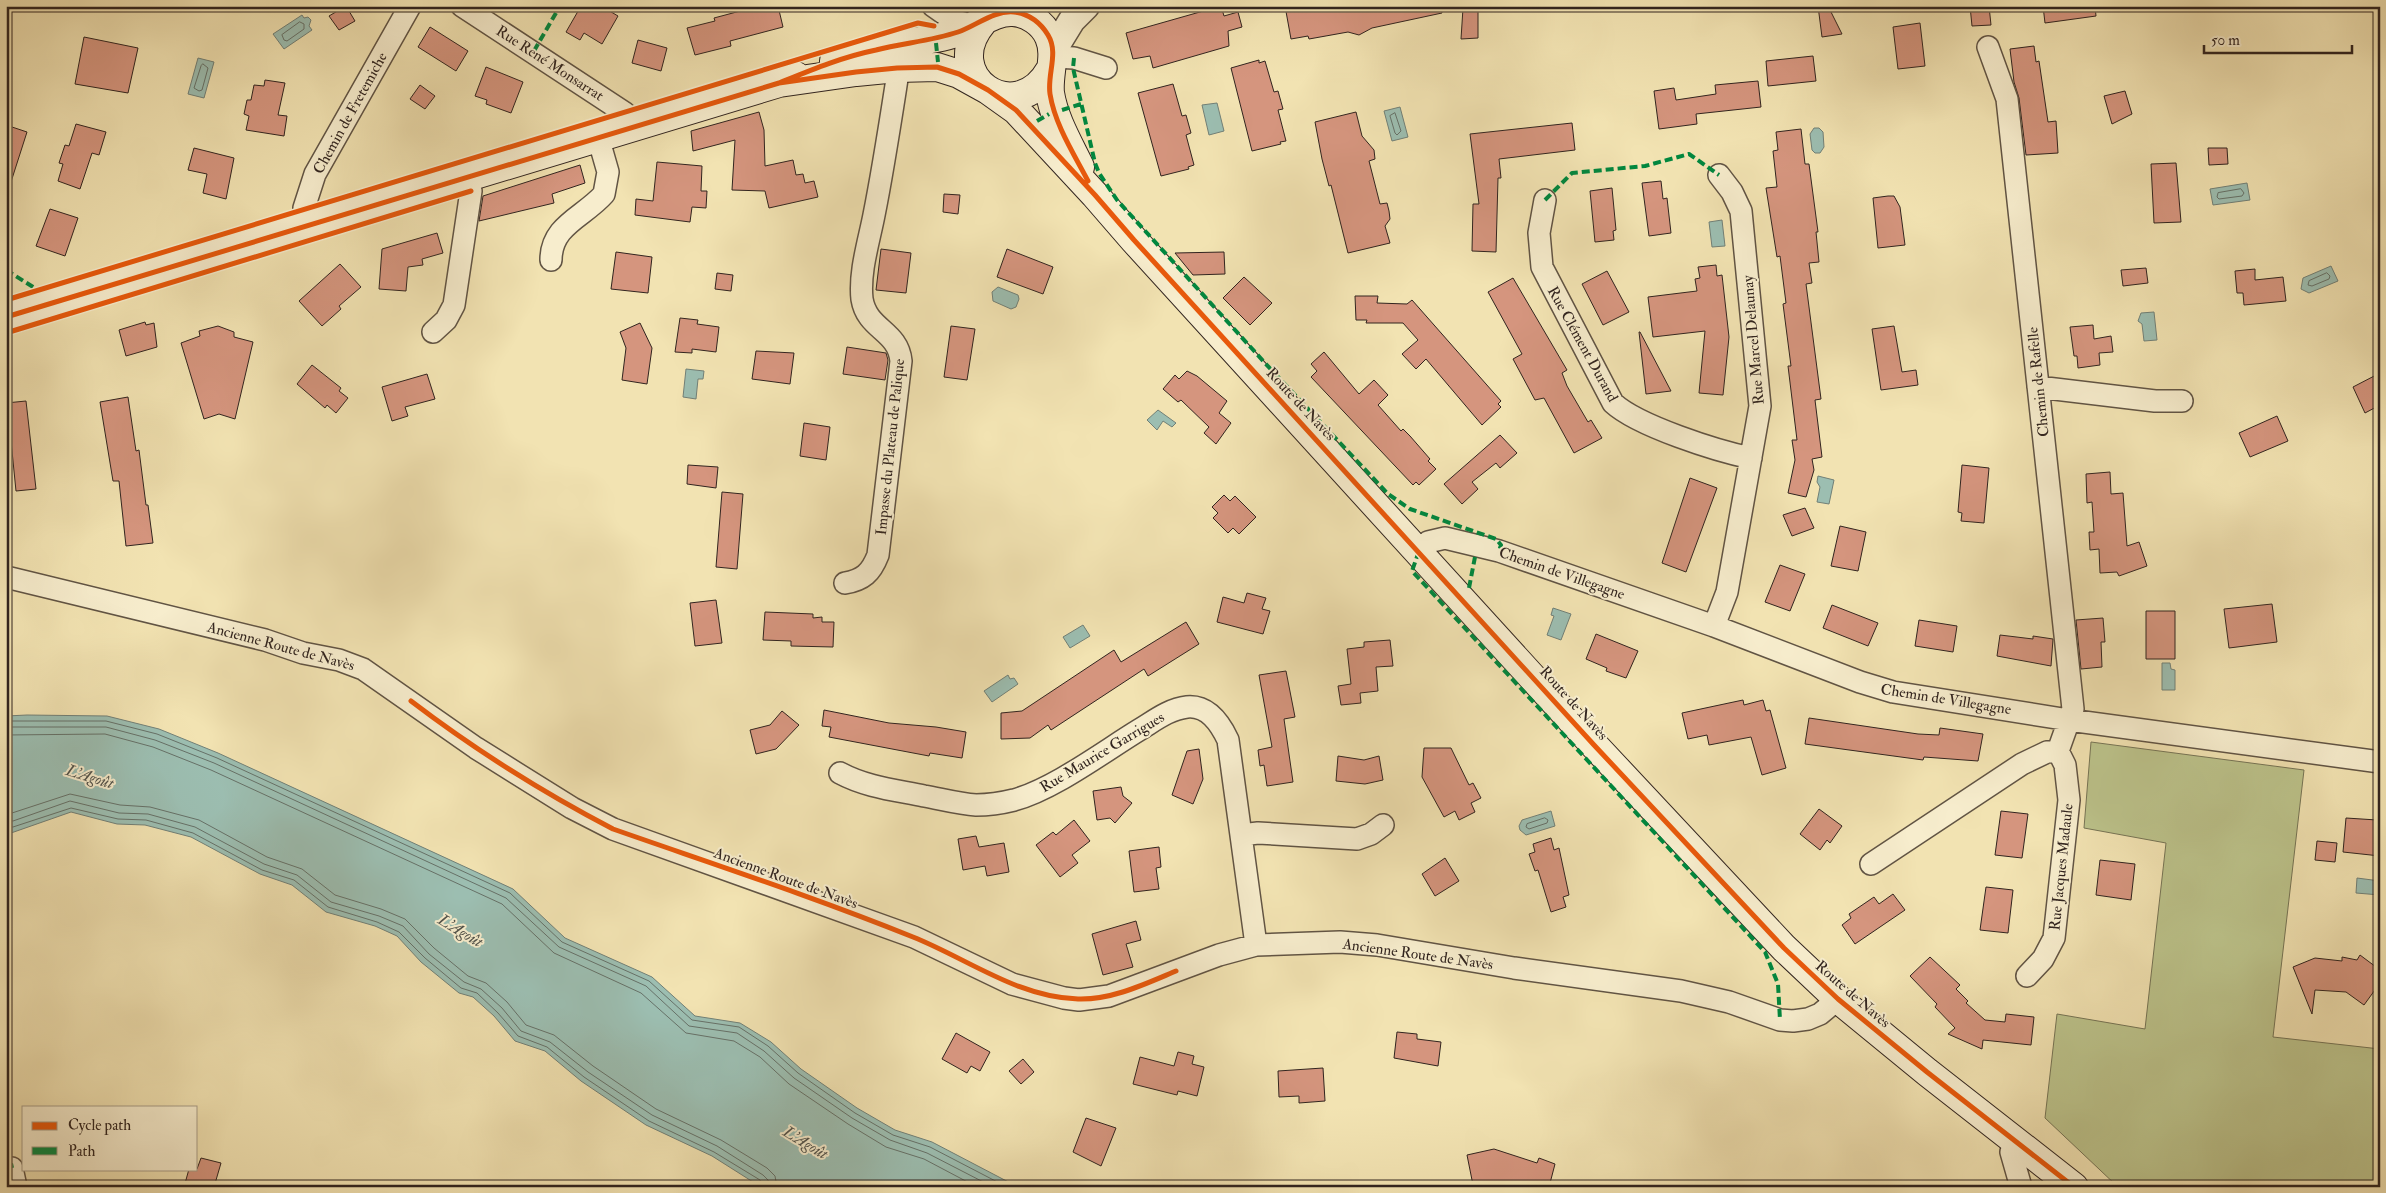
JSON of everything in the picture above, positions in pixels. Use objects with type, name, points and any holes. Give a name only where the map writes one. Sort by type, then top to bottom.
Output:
[{"type":"main road","points":[[779,83],[828,63],[874,50],[935,39],[979,24],[1003,12],[1025,9],[1028,16],[1040,24],[1049,36],[1052,59],[1050,92],[1055,112],[1095,195]]},
{"type":"main road","points":[[979,24],[969,44],[968,57],[971,70],[978,82],[1016,110],[1095,195]]},
{"type":"main road","points":[[6,317],[306,217],[467,178],[598,137],[628,120],[779,83],[897,68],[937,67],[959,74],[999,96],[1012,97],[1024,95],[1044,81],[1052,59]]},
{"type":"main road","name":"Route de Navès","points":[[1095,195],[1731,893],[1838,999],[2074,1187]]},
{"type":"street","name":"Chemin de Fretemiche","points":[[306,217],[310,187],[321,161],[410,6]]},
{"type":"street","name":"Rue René Monsarrat","points":[[462,6],[628,120]]},
{"type":"street","points":[[933,6],[953,20],[979,24]]},
{"type":"street","points":[[1086,6],[1072,20],[1052,59],[1074,58],[1106,68]]},
{"type":"street","name":"Chemin de Rafelle","points":[[1988,47],[2007,99],[2073,709],[2069,720]]},
{"type":"street","name":"Impasse du Plateau de Palique","points":[[845,584],[866,576],[873,567],[878,555],[898,389],[900,361],[898,345],[872,322],[865,311],[862,297],[862,278],[898,79],[897,68]]},
{"type":"street","points":[[551,260],[551,250],[562,230],[576,216],[604,194],[608,172],[598,137]]},
{"type":"street","name":"Rue Marcel Delaunay","points":[[1714,626],[1727,592],[1759,420],[1760,391],[1741,211],[1732,192],[1719,175]]},
{"type":"street","points":[[434,332],[446,320],[454,305],[471,191],[467,178]]},
{"type":"street","name":"Rue Clément Durand","points":[[1545,200],[1539,233],[1542,267],[1613,403],[1631,417],[1728,453],[1751,458]]},
{"type":"street","points":[[2038,387],[2155,401],[2182,402]]},
{"type":"street","name":"Chemin de Villegagne","points":[[1419,551],[1428,542],[1436,539],[1454,539],[1498,551],[1714,626],[1884,690],[2069,720],[2380,762]]},
{"type":"street","name":"Ancienne Route de Navès","points":[[6,577],[265,640],[303,653],[339,660],[363,669],[476,748],[572,808],[613,829],[914,937],[1012,984],[1064,998],[1094,999],[1124,992],[1219,955],[1256,945],[1340,942],[1377,945],[1514,968],[1681,991],[1728,1002],[1780,1020],[1808,1019],[1820,1014],[1838,999]]},
{"type":"street","name":"Rue Maurice Garrigues","points":[[840,773],[866,784],[959,803],[976,805],[1014,800],[1048,785],[1165,714],[1188,707],[1200,708],[1211,714],[1221,725],[1228,740],[1256,945]]},
{"type":"street","points":[[1871,864],[2022,764],[2047,752],[2058,751],[2069,720]]},
{"type":"street","name":"Rue Jacques Madaule","points":[[2027,976],[2043,959],[2054,938],[2069,800],[2066,772],[2058,751]]},
{"type":"street","points":[[1241,835],[1258,833],[1357,839],[1371,834],[1383,825]]},
{"type":"street","points":[[2017,1142],[2011,1152],[2021,1187]]},
{"type":"green space","points":[[2091,742],[2304,770],[2273,1037],[2380,1049],[2380,1187],[2118,1187],[2045,1118],[2057,1014],[2145,1029],[2166,843],[2084,828]]},
{"type":"water","points":[[302,15],[304,18],[308,17],[311,20],[309,26],[312,30],[284,49],[273,34]]},
{"type":"water","points":[[198,58],[214,62],[204,98],[188,94]]},
{"type":"water","points":[[1217,103],[1224,131],[1209,135],[1202,105]]},
{"type":"water","points":[[1400,107],[1408,137],[1392,141],[1384,111]]},
{"type":"water","points":[[1814,128],[1819,128],[1823,132],[1824,147],[1820,153],[1815,153],[1812,150],[1810,134]]},
{"type":"water","points":[[2247,183],[2250,200],[2213,205],[2210,189]]},
{"type":"water","points":[[1722,220],[1725,246],[1712,247],[1709,222]]},
{"type":"water","points":[[2331,266],[2338,281],[2309,293],[2301,289],[2303,278]]},
{"type":"water","points":[[998,287],[1018,295],[1019,299],[1016,307],[1011,309],[993,301],[992,292]]},
{"type":"water","points":[[2154,312],[2157,340],[2144,341],[2142,324],[2138,321],[2141,313]]},
{"type":"water","points":[[686,369],[704,371],[703,379],[698,379],[696,399],[683,397]]},
{"type":"water","points":[[1158,410],[1176,423],[1172,427],[1163,421],[1157,430],[1147,420]]},
{"type":"water","points":[[1818,476],[1834,480],[1829,504],[1817,502],[1820,487],[1817,482]]},
{"type":"water","points":[[1553,608],[1571,614],[1561,640],[1547,635],[1554,616],[1551,615]]},
{"type":"water","points":[[1083,625],[1090,636],[1070,648],[1063,637]]},
{"type":"water","points":[[2162,663],[2170,663],[2171,669],[2175,670],[2175,690],[2162,690]]},
{"type":"water","points":[[1008,675],[1010,679],[1014,678],[1018,684],[992,702],[984,691]]},
{"type":"water","name":"L'Agoût","points":[[6,716],[107,716],[159,729],[218,753],[513,889],[565,938],[652,977],[695,1016],[740,1023],[771,1042],[801,1069],[857,1108],[895,1130],[932,1142],[1018,1187],[761,1187],[712,1156],[646,1125],[581,1081],[545,1051],[515,1041],[494,1016],[473,997],[459,993],[421,962],[397,936],[375,926],[326,912],[292,885],[260,874],[191,837],[145,825],[117,824],[71,812],[11,833],[6,831]]},
{"type":"water","points":[[1551,811],[1555,826],[1526,835],[1520,830],[1519,826],[1522,820]]},
{"type":"water","points":[[2357,878],[2380,881],[2380,895],[2356,893]]},
{"type":"building","points":[[346,6],[355,21],[339,30],[329,16]]},
{"type":"building","points":[[581,6],[601,6],[618,16],[602,44],[584,33],[580,40],[566,32]]},
{"type":"building","points":[[759,6],[778,6],[783,27],[730,41],[731,46],[695,55],[687,28],[715,21],[714,18]]},
{"type":"building","points":[[1221,6],[1224,16],[1238,12],[1242,27],[1228,31],[1229,46],[1153,68],[1150,56],[1133,59],[1126,33]]},
{"type":"building","points":[[1285,6],[1441,6],[1442,13],[1372,28],[1359,35],[1348,32],[1309,39],[1308,36],[1291,39]]},
{"type":"building","points":[[1818,6],[1828,6],[1842,34],[1822,37]]},
{"type":"building","points":[[1970,6],[1989,6],[1991,25],[1972,26]]},
{"type":"building","points":[[2043,6],[2095,6],[2096,16],[2045,23]]},
{"type":"building","points":[[1463,8],[1478,8],[1478,38],[1461,39]]},
{"type":"building","points":[[1920,23],[1925,66],[1898,69],[1893,27]]},
{"type":"building","points":[[430,27],[468,51],[456,71],[418,47]]},
{"type":"building","points":[[84,37],[138,48],[128,93],[75,84]]},
{"type":"building","points":[[638,40],[667,48],[661,71],[632,63]]},
{"type":"building","points":[[2034,46],[2036,62],[2039,61],[2048,122],[2056,121],[2058,153],[2026,155],[2019,98],[2014,82],[2010,49]]},
{"type":"building","points":[[1813,56],[1816,81],[1768,86],[1766,61]]},
{"type":"building","points":[[1259,60],[1259,63],[1265,61],[1274,92],[1278,91],[1283,109],[1278,110],[1286,141],[1252,151],[1231,68]]},
{"type":"building","points":[[486,67],[523,82],[511,113],[486,104],[487,100],[475,96]]},
{"type":"building","points":[[265,80],[285,83],[278,115],[287,116],[284,136],[246,130],[249,116],[244,114],[247,100],[251,100],[254,85],[264,86]]},
{"type":"building","points":[[1758,81],[1761,107],[1696,114],[1697,124],[1659,129],[1654,91],[1674,88],[1676,100],[1716,94],[1715,85]]},
{"type":"building","points":[[1173,84],[1182,116],[1186,115],[1191,133],[1186,135],[1194,165],[1188,167],[1189,169],[1161,176],[1138,93]]},
{"type":"building","points":[[420,85],[435,96],[425,109],[410,99]]},
{"type":"building","points":[[2125,91],[2132,114],[2112,124],[2104,96]]},
{"type":"building","points":[[759,112],[764,130],[765,166],[793,160],[796,175],[803,174],[805,183],[814,181],[818,197],[769,208],[765,191],[732,190],[735,140],[693,151],[691,131]]},
{"type":"building","points":[[1356,112],[1362,136],[1374,150],[1375,159],[1369,161],[1380,204],[1387,203],[1390,219],[1385,226],[1390,243],[1348,253],[1331,185],[1329,186],[1322,159],[1315,122]]},
{"type":"building","points":[[1572,123],[1575,150],[1499,159],[1501,178],[1498,178],[1496,252],[1472,251],[1473,204],[1479,204],[1470,134]]},
{"type":"building","points":[[76,124],[106,132],[99,155],[92,153],[80,189],[58,181],[63,164],[59,163],[65,145],[69,146]]},
{"type":"building","points":[[6,125],[27,132],[10,185],[6,185]]},
{"type":"building","points":[[1801,129],[1805,164],[1809,164],[1818,232],[1816,232],[1819,262],[1809,263],[1812,283],[1806,284],[1821,399],[1815,400],[1822,457],[1812,459],[1814,470],[1806,497],[1788,493],[1795,460],[1792,440],[1797,440],[1788,366],[1791,366],[1783,304],[1786,303],[1780,256],[1777,257],[1766,188],[1777,187],[1773,151],[1778,150],[1776,132]]},
{"type":"building","points":[[194,148],[234,158],[226,199],[203,193],[207,174],[188,170]]},
{"type":"building","points":[[2208,148],[2227,148],[2228,164],[2209,165]]},
{"type":"building","points":[[657,162],[702,166],[701,191],[707,191],[706,208],[692,207],[690,222],[635,215],[636,199],[653,201]]},
{"type":"building","points":[[2176,163],[2181,222],[2154,223],[2151,164]]},
{"type":"building","points":[[580,165],[585,183],[552,194],[554,203],[479,221],[483,196]]},
{"type":"building","points":[[1661,181],[1663,199],[1667,198],[1671,233],[1649,236],[1642,183]]},
{"type":"building","points":[[1612,188],[1616,230],[1613,231],[1614,240],[1595,242],[1590,191]]},
{"type":"building","points":[[944,194],[960,195],[958,214],[943,212]]},
{"type":"building","points":[[1894,196],[1900,207],[1905,245],[1878,248],[1873,198]]},
{"type":"building","points":[[50,209],[78,218],[65,256],[36,246]]},
{"type":"building","points":[[437,233],[443,253],[422,259],[423,265],[408,267],[406,291],[379,289],[382,249]]},
{"type":"building","points":[[881,249],[911,253],[906,293],[876,290]]},
{"type":"building","points":[[1007,249],[1053,267],[1043,294],[997,277]]},
{"type":"building","points":[[616,252],[652,257],[648,293],[611,289]]},
{"type":"building","points":[[1224,252],[1225,274],[1193,275],[1175,253]]},
{"type":"building","points":[[340,264],[361,287],[339,306],[341,309],[322,326],[299,301]]},
{"type":"building","points":[[1716,265],[1717,276],[1722,275],[1729,337],[1723,395],[1699,393],[1705,331],[1653,337],[1648,297],[1697,291],[1695,279],[1700,278],[1698,267]]},
{"type":"building","points":[[2146,268],[2148,283],[2123,286],[2121,270]]},
{"type":"building","points":[[2255,269],[2255,280],[2283,277],[2286,301],[2244,305],[2243,293],[2237,293],[2235,271]]},
{"type":"building","points":[[1607,271],[1629,312],[1603,325],[1582,284]]},
{"type":"building","points":[[717,273],[733,275],[731,291],[715,289]]},
{"type":"building","points":[[1244,277],[1272,303],[1250,325],[1223,298]]},
{"type":"building","points":[[1513,278],[1567,370],[1562,373],[1567,386],[1588,422],[1591,420],[1602,438],[1574,453],[1544,398],[1535,400],[1513,359],[1522,354],[1488,292]]},
{"type":"building","points":[[1355,296],[1378,296],[1377,303],[1407,304],[1412,300],[1501,401],[1498,404],[1501,407],[1482,425],[1426,359],[1416,369],[1402,354],[1418,340],[1403,323],[1366,323],[1367,320],[1356,320]]},
{"type":"building","points":[[680,318],[698,320],[697,324],[719,327],[716,352],[692,349],[692,353],[675,352]]},
{"type":"building","points":[[145,322],[146,325],[154,323],[157,347],[126,356],[119,330]]},
{"type":"building","points":[[640,323],[652,348],[647,384],[622,380],[626,348],[620,332]]},
{"type":"building","points":[[2093,325],[2094,339],[2111,336],[2113,352],[2099,353],[2100,365],[2078,368],[2077,356],[2074,356],[2070,327]]},
{"type":"building","points":[[218,326],[234,332],[234,337],[253,342],[235,419],[219,414],[204,419],[181,343],[200,336],[199,331]]},
{"type":"building","points":[[951,326],[975,329],[967,380],[944,377]]},
{"type":"building","points":[[1894,326],[1902,372],[1916,370],[1918,385],[1881,390],[1872,329]]},
{"type":"building","points":[[1640,332],[1671,391],[1646,394]]},
{"type":"building","points":[[847,347],[886,353],[888,360],[885,380],[843,374]]},
{"type":"building","points":[[756,351],[794,353],[790,384],[752,379]]},
{"type":"building","points":[[1324,352],[1359,394],[1374,380],[1388,395],[1378,405],[1401,431],[1403,429],[1410,436],[1436,469],[1419,485],[1416,482],[1413,485],[1311,377],[1317,371],[1311,364]]},
{"type":"building","points":[[312,365],[341,388],[339,391],[348,398],[336,413],[327,405],[325,408],[297,384]]},
{"type":"building","points":[[1187,371],[1197,376],[1227,401],[1219,413],[1231,423],[1216,444],[1204,433],[1209,427],[1181,400],[1178,402],[1163,389],[1175,375],[1179,379]]},
{"type":"building","points":[[2380,373],[2380,405],[2365,413],[2353,387]]},
{"type":"building","points":[[427,374],[435,399],[405,407],[408,416],[392,421],[382,387]]},
{"type":"building","points":[[128,397],[136,451],[139,450],[153,543],[126,546],[119,481],[113,481],[100,402]]},
{"type":"building","points":[[26,401],[36,489],[16,491],[9,421],[6,421],[6,403]]},
{"type":"building","points":[[2277,416],[2288,441],[2250,457],[2239,433]]},
{"type":"building","points":[[804,423],[830,427],[826,460],[800,456]]},
{"type":"building","points":[[1500,435],[1517,453],[1500,468],[1496,463],[1472,482],[1478,489],[1462,504],[1444,484]]},
{"type":"building","points":[[688,465],[718,467],[716,488],[687,484]]},
{"type":"building","points":[[1962,465],[1989,468],[1984,523],[1961,521],[1962,513],[1958,512]]},
{"type":"building","points":[[2110,472],[2111,494],[2123,493],[2127,546],[2139,542],[2147,566],[2119,576],[2117,572],[2100,573],[2099,549],[2090,550],[2089,532],[2094,532],[2092,502],[2087,503],[2086,474]]},
{"type":"building","points":[[1690,478],[1717,488],[1686,572],[1662,563]]},
{"type":"building","points":[[722,492],[743,494],[737,569],[716,567]]},
{"type":"building","points":[[1224,495],[1230,501],[1235,496],[1256,517],[1239,534],[1233,528],[1228,533],[1213,518],[1218,513],[1212,507]]},
{"type":"building","points":[[1805,508],[1814,528],[1792,536],[1783,515]]},
{"type":"building","points":[[1840,526],[1866,532],[1858,571],[1831,566]]},
{"type":"building","points":[[1780,565],[1805,574],[1790,611],[1765,602]]},
{"type":"building","points":[[1247,593],[1266,598],[1262,609],[1270,611],[1263,634],[1217,622],[1223,597],[1244,603]]},
{"type":"building","points":[[716,600],[722,643],[695,646],[690,603]]},
{"type":"building","points":[[2272,604],[2277,642],[2229,648],[2224,609]]},
{"type":"building","points":[[1832,605],[1878,623],[1868,646],[1823,628]]},
{"type":"building","points":[[2146,611],[2175,611],[2175,659],[2146,659]]},
{"type":"building","points":[[765,612],[813,614],[813,618],[822,617],[822,622],[834,622],[833,647],[791,646],[791,641],[763,640]]},
{"type":"building","points":[[2103,618],[2105,642],[2101,642],[2102,667],[2081,669],[2076,620]]},
{"type":"building","points":[[1919,620],[1957,626],[1953,652],[1915,646]]},
{"type":"building","points":[[1186,622],[1199,644],[1148,676],[1144,669],[1051,730],[1048,725],[1030,738],[1001,739],[1001,713],[1022,711],[1114,650],[1121,662]]},
{"type":"building","points":[[1596,634],[1638,651],[1626,678],[1606,671],[1607,668],[1586,659]]},
{"type":"building","points":[[2000,635],[2033,639],[2033,636],[2053,639],[2051,666],[1997,656]]},
{"type":"building","points":[[1390,640],[1393,666],[1376,667],[1378,691],[1360,693],[1361,703],[1341,705],[1338,686],[1351,684],[1347,649],[1364,647],[1364,642]]},
{"type":"building","points":[[1286,671],[1295,717],[1284,719],[1293,782],[1267,786],[1264,765],[1260,766],[1258,750],[1272,747],[1259,675]]},
{"type":"building","points":[[1743,700],[1744,705],[1763,700],[1766,711],[1770,710],[1786,768],[1762,775],[1751,737],[1709,745],[1707,735],[1688,739],[1682,713]]},
{"type":"building","points":[[824,710],[889,723],[966,732],[962,758],[930,753],[929,756],[829,737],[831,727],[822,726]]},
{"type":"building","points":[[782,711],[799,725],[776,749],[756,754],[750,730],[770,725]]},
{"type":"building","points":[[1809,718],[1918,734],[1939,735],[1940,728],[1983,734],[1978,761],[1924,757],[1923,760],[1805,744]]},
{"type":"building","points":[[1424,748],[1451,748],[1469,785],[1473,783],[1481,798],[1471,803],[1475,812],[1459,820],[1455,811],[1444,817],[1422,777]]},
{"type":"building","points":[[1199,749],[1203,779],[1193,804],[1172,795],[1187,751]]},
{"type":"building","points":[[1338,756],[1364,760],[1379,756],[1383,780],[1365,784],[1336,781]]},
{"type":"building","points":[[1121,787],[1123,796],[1132,803],[1115,823],[1110,818],[1097,820],[1093,791]]},
{"type":"building","points":[[1819,809],[1842,826],[1830,843],[1827,840],[1820,850],[1800,834]]},
{"type":"building","points":[[2001,811],[2028,814],[2022,858],[1995,855]]},
{"type":"building","points":[[2346,818],[2377,820],[2376,825],[2380,825],[2380,856],[2343,852]]},
{"type":"building","points":[[1074,820],[1090,841],[1072,855],[1078,863],[1060,877],[1036,845],[1053,832],[1056,835]]},
{"type":"building","points":[[976,836],[979,847],[1004,843],[1009,872],[987,876],[985,866],[963,870],[958,839]]},
{"type":"building","points":[[1551,838],[1554,850],[1559,848],[1569,895],[1563,897],[1566,907],[1551,912],[1538,870],[1535,871],[1529,854],[1535,852],[1533,844]]},
{"type":"building","points":[[2317,841],[2337,843],[2335,862],[2315,860]]},
{"type":"building","points":[[1159,847],[1161,867],[1156,868],[1159,889],[1134,892],[1129,851]]},
{"type":"building","points":[[1445,858],[1459,881],[1435,896],[1422,874]]},
{"type":"building","points":[[2100,860],[2135,864],[2131,900],[2096,895]]},
{"type":"building","points":[[1986,887],[2013,890],[2008,933],[1980,930]]},
{"type":"building","points":[[1893,894],[1905,910],[1855,944],[1842,925],[1851,918],[1849,914],[1874,897],[1879,904]]},
{"type":"building","points":[[1136,921],[1141,940],[1126,944],[1133,967],[1103,975],[1092,934]]},
{"type":"building","points":[[2360,955],[2380,970],[2380,983],[2364,1005],[2346,992],[2315,990],[2312,1014],[2293,967],[2315,958],[2342,961],[2342,957],[2357,960]]},
{"type":"building","points":[[1930,957],[1960,985],[1956,989],[1968,1001],[1966,1003],[1985,1020],[2005,1022],[2006,1014],[2034,1017],[2031,1045],[1983,1040],[1982,1049],[1948,1034],[1955,1028],[1935,1007],[1937,1004],[1910,976]]},
{"type":"building","points":[[1397,1032],[1417,1034],[1417,1039],[1441,1042],[1438,1066],[1394,1058]]},
{"type":"building","points":[[956,1033],[990,1052],[980,1071],[971,1066],[967,1073],[942,1059]]},
{"type":"building","points":[[1178,1052],[1194,1056],[1192,1064],[1204,1067],[1197,1096],[1178,1091],[1177,1095],[1133,1084],[1140,1057],[1174,1066]]},
{"type":"building","points":[[1023,1059],[1034,1072],[1021,1084],[1009,1071]]},
{"type":"building","points":[[1323,1068],[1325,1101],[1299,1103],[1299,1096],[1279,1097],[1278,1071]]},
{"type":"building","points":[[1086,1118],[1116,1128],[1101,1166],[1073,1152]]},
{"type":"building","points":[[1494,1149],[1537,1163],[1539,1158],[1555,1164],[1549,1187],[1496,1187],[1485,1183],[1473,1185],[1467,1155]]},
{"type":"building","points":[[201,1158],[221,1163],[214,1187],[184,1187],[189,1170],[198,1170]]},
{"type":"marked path","points":[[534,51],[560,6]]},
{"type":"marked path","points":[[936,43],[938,62]]},
{"type":"marked path","points":[[1074,58],[1073,68],[1095,163],[1099,173],[1117,200],[1265,363],[1388,494],[1410,509],[1496,539],[1501,545],[1499,551]]},
{"type":"marked path","points":[[1062,110],[1081,104]]},
{"type":"marked path","points":[[1037,121],[1049,114]]},
{"type":"marked path","points":[[1545,200],[1572,173],[1645,166],[1689,154],[1719,175]]},
{"type":"marked path","points":[[6,270],[38,290]]},
{"type":"marked path","points":[[1419,551],[1412,571],[1765,952],[1778,984],[1780,1020]]},
{"type":"marked path","points":[[1469,588],[1475,557]]},
{"type":"marked path","points":[[6,1140],[12,1168]]},
{"type":"cycle path","points":[[6,317],[779,83],[851,56],[958,32],[999,13],[1014,12],[1029,17],[1038,23],[1048,35],[1053,49],[1050,86],[1052,106],[1066,139],[1088,181]]},
{"type":"cycle path","points":[[6,300],[918,23],[934,26]]},
{"type":"cycle path","points":[[779,83],[856,72],[937,67],[959,74],[988,90],[1016,110],[1594,745],[1784,948],[1838,999],[1927,1072],[2074,1187]]},
{"type":"cycle path","points":[[6,333],[471,191]]},
{"type":"cycle path","points":[[411,701],[509,769],[613,829],[876,922],[933,946],[993,976],[1035,992],[1056,997],[1091,999],[1116,994],[1176,971]]}]
